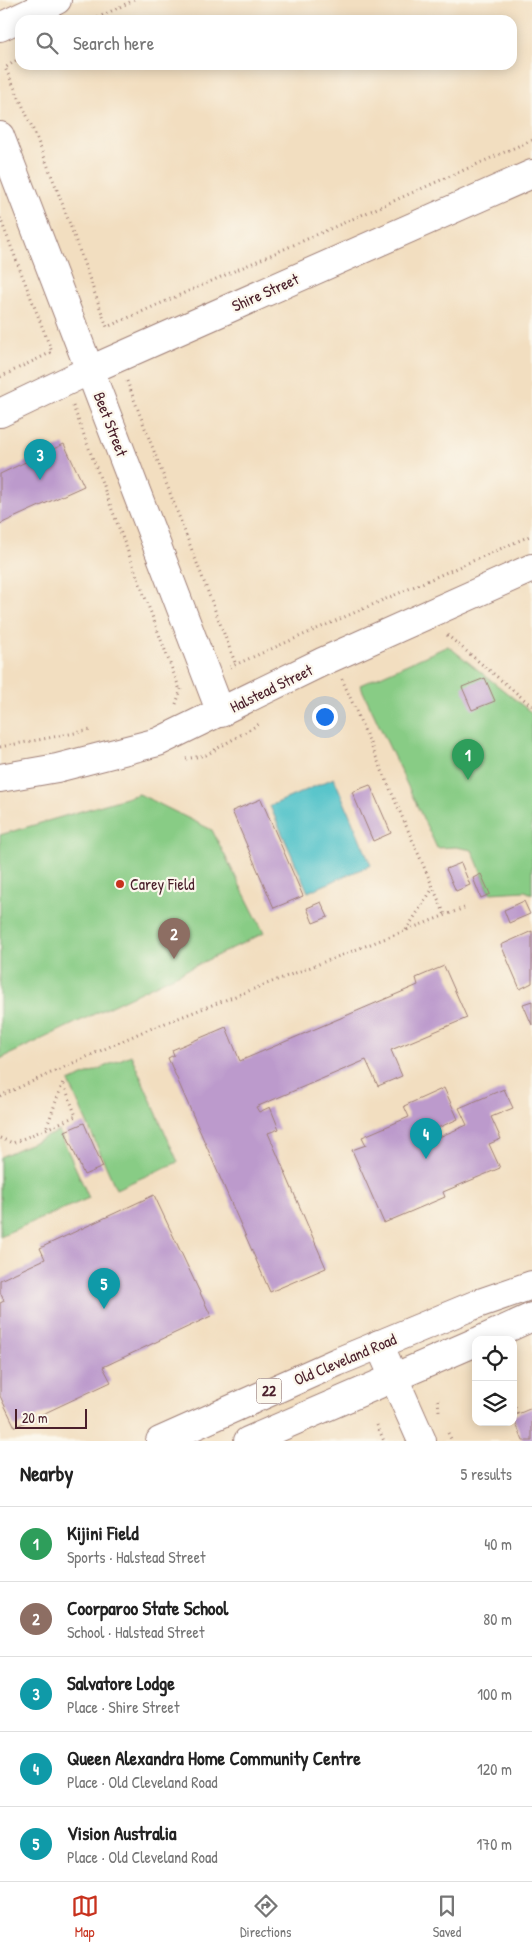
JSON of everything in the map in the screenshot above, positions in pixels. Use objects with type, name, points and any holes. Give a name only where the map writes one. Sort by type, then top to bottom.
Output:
[{"type":"main road","points":[[25,15],[57,0]]},
{"type":"main road","points":[[0,27],[15,20]]},
{"type":"main road","name":"Beet Street","points":[[0,136],[221,713]]},
{"type":"main road","name":"Shire Street","points":[[0,413],[90,370],[532,174]]},
{"type":"main road","name":"Halstead Street","points":[[0,778],[57,768],[158,742],[327,660],[532,568]]},
{"type":"main road","name":"Old Cleveland Road","points":[[160,1441],[253,1398],[379,1344],[477,1304],[532,1285]]},
{"type":"main road","points":[[490,1336],[532,1317]]},
{"type":"main road","points":[[379,1344],[422,1441]]},
{"type":"main road","name":"22","points":[[248,1441],[472,1344]]},
{"type":"path","points":[[102,15],[134,0]]},
{"type":"path","points":[[15,61],[5,68],[19,95],[107,326],[532,140]]},
{"type":"path","points":[[0,218],[52,352],[0,377]]},
{"type":"path","points":[[126,380],[236,665]]},
{"type":"path","points":[[71,400],[180,690],[174,708]]},
{"type":"path","points":[[224,670],[532,535]]},
{"type":"path","points":[[447,635],[532,706]]},
{"type":"path","points":[[341,677],[445,915]]},
{"type":"path","points":[[180,690],[186,688]]},
{"type":"path","points":[[0,747],[96,729]]},
{"type":"path","points":[[406,930],[433,888]]},
{"type":"path","points":[[0,1096],[142,1032],[464,908]]},
{"type":"path","points":[[0,1138],[13,1143],[46,1129],[76,1116],[63,1082],[46,1129]]},
{"type":"path","points":[[377,1425],[384,1441]]},
{"type":"green space","points":[[448,646],[532,713],[532,894],[525,891],[490,893],[472,850],[456,847],[437,848],[360,685]]},
{"type":"green space","name":"Carey Field","points":[[139,794],[212,830],[264,933],[0,1059],[0,835]]},
{"type":"green space","points":[[131,1055],[178,1162],[116,1189],[69,1082]]},
{"type":"green space","points":[[59,1131],[89,1198],[0,1236],[0,1157]]},
{"type":"water","points":[[334,778],[371,865],[308,892],[270,806]]},
{"type":"building","points":[[64,444],[84,486],[0,524],[0,474]]},
{"type":"building","points":[[485,678],[495,701],[472,710],[462,687]]},
{"type":"building","points":[[370,785],[391,833],[373,841],[352,792]]},
{"type":"building","points":[[261,799],[303,896],[274,908],[232,811]]},
{"type":"building","points":[[461,863],[470,885],[456,891],[446,869]]},
{"type":"building","points":[[481,874],[490,894],[481,898],[473,878]]},
{"type":"building","points":[[524,901],[530,914],[509,923],[504,910]]},
{"type":"building","points":[[321,902],[328,917],[313,923],[307,908]]},
{"type":"building","points":[[532,931],[532,983],[520,989],[501,945]]},
{"type":"building","points":[[444,966],[467,1018],[391,1050],[402,1076],[378,1086],[366,1060],[256,1107],[259,1112],[270,1107],[279,1129],[268,1133],[326,1268],[270,1292],[168,1058],[174,1055],[172,1050],[226,1027],[240,1061],[418,985],[416,978]]},
{"type":"building","points":[[532,1001],[532,1025],[523,1004]]},
{"type":"building","points":[[444,1088],[458,1119],[415,1138],[418,1146],[467,1125],[459,1108],[504,1089],[513,1108],[491,1117],[501,1139],[489,1144],[500,1168],[443,1192],[445,1197],[384,1223],[352,1150],[366,1145],[362,1137],[409,1117],[404,1106]]},
{"type":"building","points":[[84,1123],[103,1167],[84,1175],[65,1131]]},
{"type":"building","points":[[154,1195],[211,1316],[103,1367],[111,1382],[15,1427],[0,1396],[0,1303],[4,1301],[0,1292],[0,1280],[45,1259],[40,1248]]},
{"type":"building","points":[[532,1408],[532,1441],[523,1441],[517,1426],[517,1414]]},
{"type":"place","name":"Salvatore Lodge","points":[[40,480]]},
{"type":"place","name":"Kijini Field","points":[[468,780]]},
{"type":"place","name":"Carey Field","points":[[120,884]]},
{"type":"place","name":"Coorparoo State School","points":[[174,959]]},
{"type":"place","name":"Queen Alexandra Home Community Centre","points":[[426,1159]]},
{"type":"place","name":"Vision Australia","points":[[104,1309]]}]
